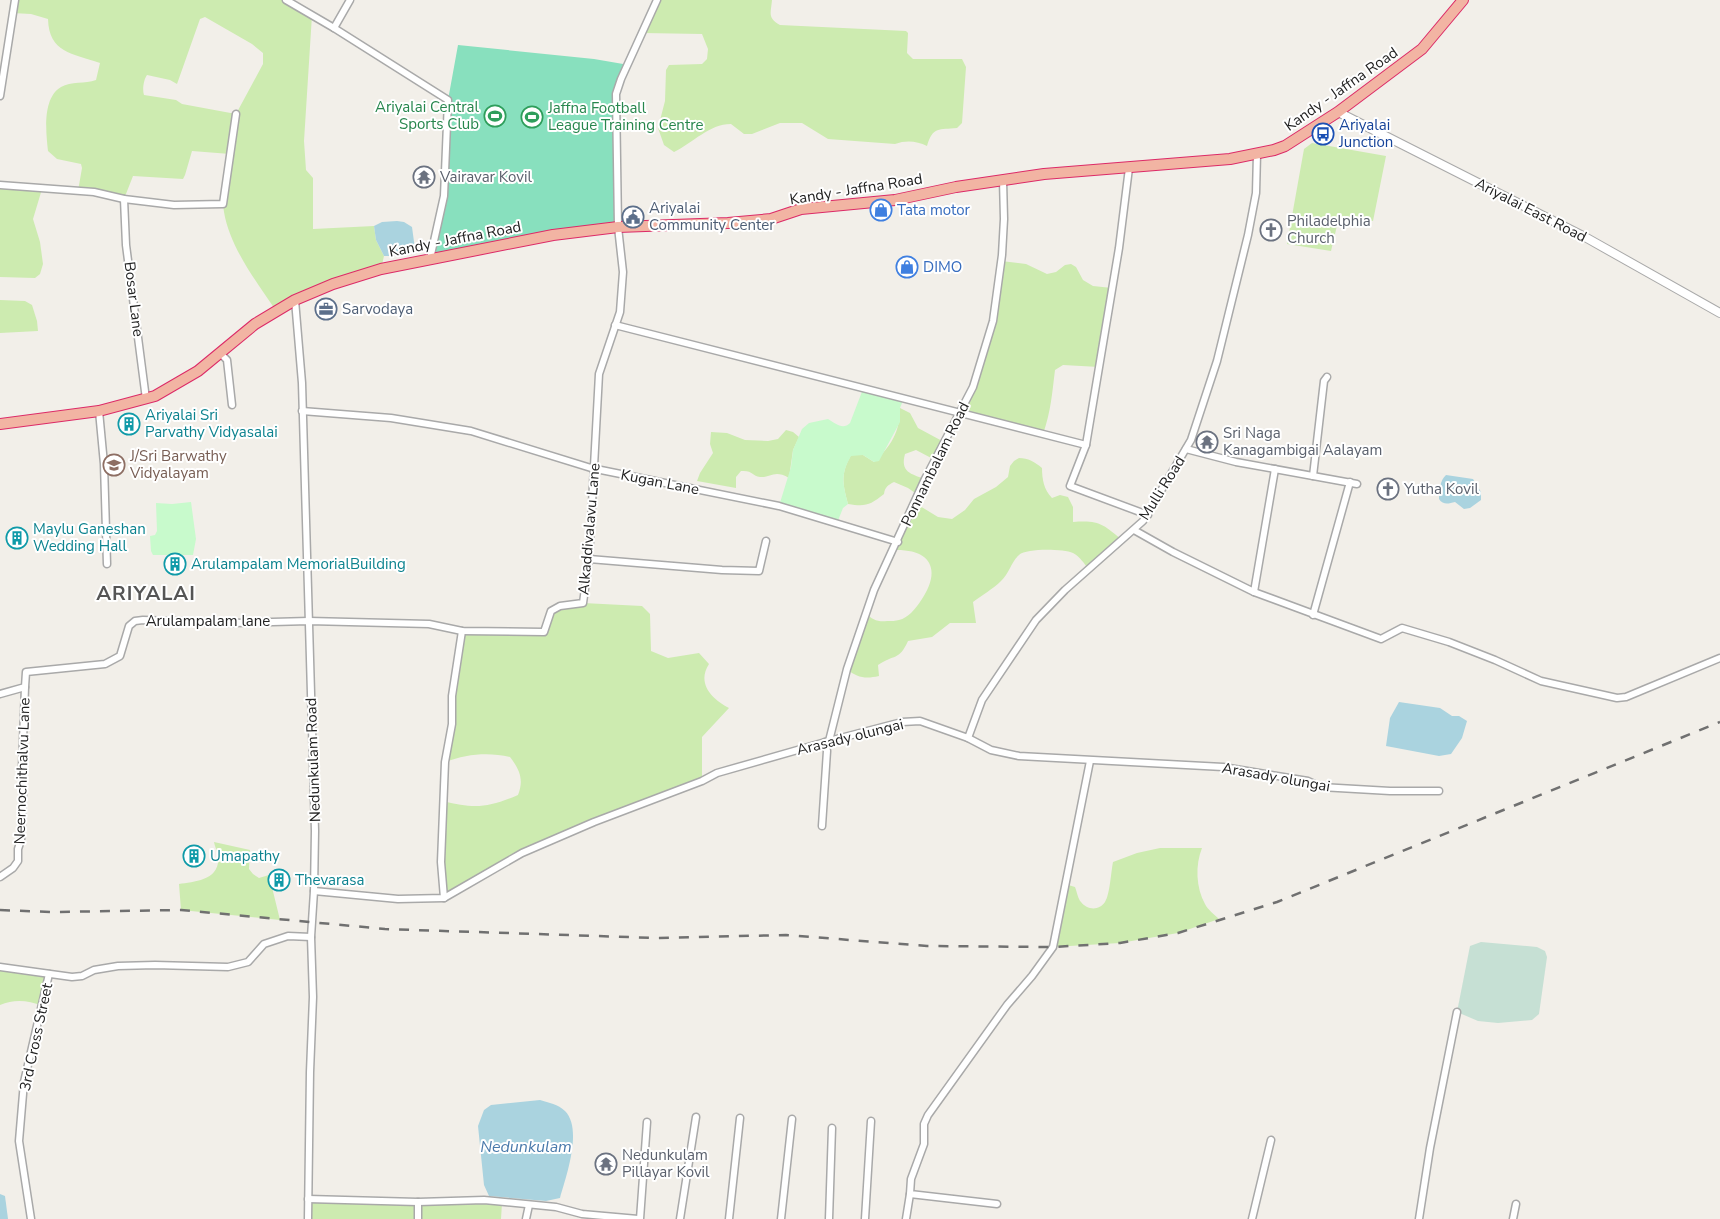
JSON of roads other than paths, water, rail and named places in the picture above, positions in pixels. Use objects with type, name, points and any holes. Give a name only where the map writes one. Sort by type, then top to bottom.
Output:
[{"type":"highway","name":"Kandy - Jaffna Road","points":[[0,424],[99,411],[163,393],[198,371],[255,324],[295,300],[333,284],[381,270],[553,235],[618,227],[734,223],[770,219],[801,209],[895,200],[1044,174],[1230,159],[1285,146],[1338,112],[1422,49],[1464,0]]},
{"type":"street","points":[[0,96],[15,0]]},
{"type":"street","points":[[286,0],[448,100],[444,196],[430,260]]},
{"type":"street","points":[[334,28],[350,0]]},
{"type":"street","name":"Alkaddivalavu Lane","points":[[309,621],[429,624],[462,631],[544,632],[550,611],[560,606],[583,603],[589,559],[599,374],[620,312],[623,272],[618,227],[616,94],[657,0]]},
{"type":"street","name":"Ariyalai East Road","points":[[1338,112],[1585,237],[1720,313]]},
{"type":"street","points":[[0,185],[94,192],[124,199],[174,205],[223,204],[236,114]]},
{"type":"street","name":"Mulli Road","points":[[968,738],[982,700],[1036,620],[1065,590],[1134,530],[1148,515],[1191,440],[1217,361],[1246,244],[1256,193],[1257,154]]},
{"type":"street","points":[[1130,168],[1119,248],[1086,445],[1070,486],[1148,515]]},
{"type":"street","name":"Ponnambalam Road","points":[[822,826],[827,741],[847,669],[874,590],[898,542],[925,479],[973,387],[993,321],[1002,255],[1004,218],[1003,180]]},
{"type":"street","name":"Bosar Lane","points":[[124,199],[126,245],[146,399]]},
{"type":"street","name":"Nedunkulam Road","points":[[295,300],[302,410],[316,831],[310,937],[312,998],[308,1219]]},
{"type":"street","points":[[615,325],[1086,445]]},
{"type":"street","points":[[220,353],[228,360],[232,405]]},
{"type":"street","points":[[1313,476],[1324,381],[1327,377]]},
{"type":"street","name":"Kugan Lane","points":[[302,410],[391,418],[471,431],[595,468],[780,506],[898,542]]},
{"type":"street","points":[[99,411],[104,464],[107,564]]},
{"type":"street","points":[[1186,449],[1236,462],[1353,483],[1313,615]]},
{"type":"street","points":[[1254,592],[1276,469]]},
{"type":"street","points":[[1134,530],[1173,552],[1254,592],[1381,639],[1402,628],[1426,634],[1495,660],[1543,681],[1617,698],[1626,697],[1720,658]]},
{"type":"street","points":[[589,559],[722,570],[759,571],[766,542]]},
{"type":"street","name":"Arulampalam lane","points":[[25,687],[26,672],[105,664],[120,656],[130,626],[135,621],[191,620],[233,623],[309,621]]},
{"type":"street","points":[[444,898],[440,862],[445,762],[452,724],[452,696],[462,631]]},
{"type":"street","points":[[0,694],[25,687]]},
{"type":"street","name":"Neernochithalvu Lane","points":[[0,877],[13,868],[18,861],[23,801],[22,768],[25,687]]},
{"type":"street","name":"Arasady olungai","points":[[314,891],[398,899],[444,898],[522,852],[702,781],[717,773],[827,741],[902,722],[920,721],[968,738],[992,750],[1019,756],[1223,767],[1308,780],[1321,787],[1390,791],[1439,791]]},
{"type":"street","points":[[906,1219],[911,1179],[924,1144],[924,1124],[928,1115],[1007,1004],[1032,976],[1053,947],[1090,761]]},
{"type":"street","points":[[0,967],[72,977],[82,976],[94,970],[118,966],[228,967],[248,962],[264,944],[288,936],[310,937]]},
{"type":"street","name":"3rd Cross Street","points":[[31,1219],[19,1141],[24,1082],[49,974]]},
{"type":"street","points":[[1419,1219],[1430,1148],[1457,1012]]},
{"type":"street","points":[[680,1219],[696,1117]]},
{"type":"street","points":[[729,1219],[740,1118]]},
{"type":"street","points":[[781,1219],[792,1119]]},
{"type":"street","points":[[865,1219],[872,1120]]},
{"type":"street","points":[[308,1199],[418,1202],[484,1200],[556,1207],[582,1216],[639,1219],[647,1122]]},
{"type":"street","points":[[828,1219],[832,1128]]},
{"type":"street","points":[[1252,1219],[1271,1140]]},
{"type":"street","points":[[910,1194],[997,1204]]},
{"type":"street","points":[[418,1202],[418,1219]]},
{"type":"street","points":[[1513,1219],[1516,1204]]},
{"type":"street","points":[[526,1219],[529,1205]]},
{"type":"water","points":[[382,222],[404,222],[412,227],[415,249],[405,255],[384,256],[376,240],[374,226]]},
{"type":"water","points":[[1446,475],[1473,479],[1481,492],[1481,500],[1470,508],[1464,509],[1455,502],[1448,504],[1442,502],[1439,499],[1440,489],[1442,480]]},
{"type":"water","points":[[1399,702],[1440,708],[1452,716],[1459,716],[1467,721],[1462,738],[1451,754],[1439,756],[1386,746],[1390,718]]},
{"type":"water","name":"Nedunkulam","points":[[540,1100],[556,1105],[565,1111],[573,1129],[572,1153],[560,1198],[546,1201],[489,1196],[484,1185],[478,1126],[484,1110],[491,1105]]},
{"type":"water","points":[[0,1194],[5,1196],[8,1219],[0,1219]]},
{"type":"railway","points":[[0,910],[52,912],[181,910],[385,929],[656,938],[786,935],[927,946],[1053,947],[1120,943],[1178,933],[1277,902],[1720,722]]},
{"type":"place","name":"Ariyalai Central Sports Club","points":[[495,116]]},
{"type":"place","name":"Jaffna Football League Training Centre","points":[[532,117]]},
{"type":"place","name":"Ariyalai Junction","points":[[1323,134]]},
{"type":"place","name":"Vairavar Kovil","points":[[424,177]]},
{"type":"place","name":"Tata motor","points":[[881,210]]},
{"type":"place","name":"Ariyalai Community Center","points":[[633,217]]},
{"type":"place","name":"Philadelphia Church","points":[[1271,230]]},
{"type":"place","name":"DIMO","points":[[907,267]]},
{"type":"place","name":"Sarvodaya","points":[[326,309]]},
{"type":"place","name":"Ariyalai Sri Parvathy Vidyasalai","points":[[129,424]]},
{"type":"place","name":"Sri Naga Kanagambigai Aalayam","points":[[1207,442]]},
{"type":"place","name":"J/Sri Barwathy Vidyalayam","points":[[114,465]]},
{"type":"place","name":"Yutha Kovil","points":[[1388,489]]},
{"type":"place","name":"Maylu Ganeshan Wedding Hall","points":[[17,538]]},
{"type":"place","name":"Arulampalam MemorialBuilding","points":[[175,564]]},
{"type":"place","name":"Umapathy","points":[[194,856]]},
{"type":"place","name":"Thevarasa","points":[[279,880]]},
{"type":"place","name":"Nedunkulam Pillayar Kovil","points":[[606,1164]]},
{"type":"district","name":"ARIYALAI","points":[[146,593]]}]
